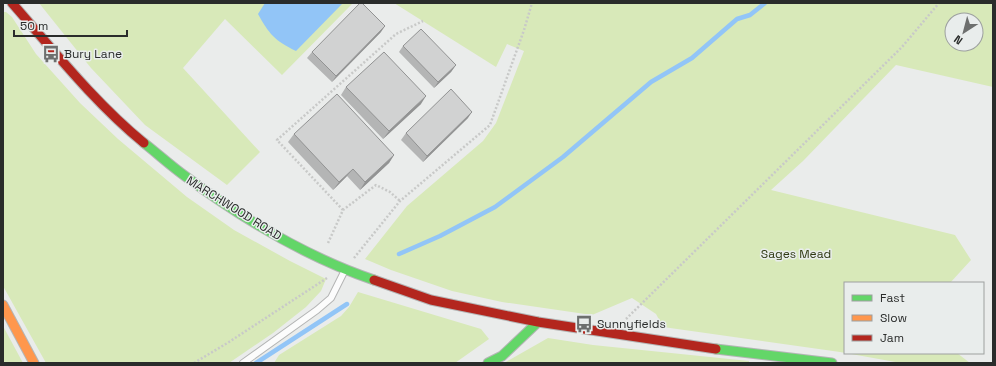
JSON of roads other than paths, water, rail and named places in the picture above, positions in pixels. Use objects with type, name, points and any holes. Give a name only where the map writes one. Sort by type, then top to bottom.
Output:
[{"type":"street","name":"MARCHWOOD ROAD","points":[[12,3],[81,82],[129,131],[184,176],[260,227],[344,270],[431,300],[538,322],[832,363]]},
{"type":"street","points":[[3,305],[34,363]]},
{"type":"street","points":[[488,363],[502,356],[538,322]]},
{"type":"lane","points":[[243,363],[317,310],[331,298],[344,270]]},
{"type":"water","points":[[265,3],[343,3],[296,51],[283,44],[273,36],[266,27],[258,14]]},
{"type":"waterway","points":[[399,254],[440,236],[495,207],[563,157],[651,82],[692,58],[737,19],[750,15],[765,3]]},
{"type":"waterway","points":[[256,363],[347,304]]},
{"type":"place","name":"Bury Lane","points":[[51,54]]},
{"type":"place","name":"Sunnyfields","points":[[584,324]]},
{"type":"park label","name":"Sages Mead","points":[[796,254]]}]
